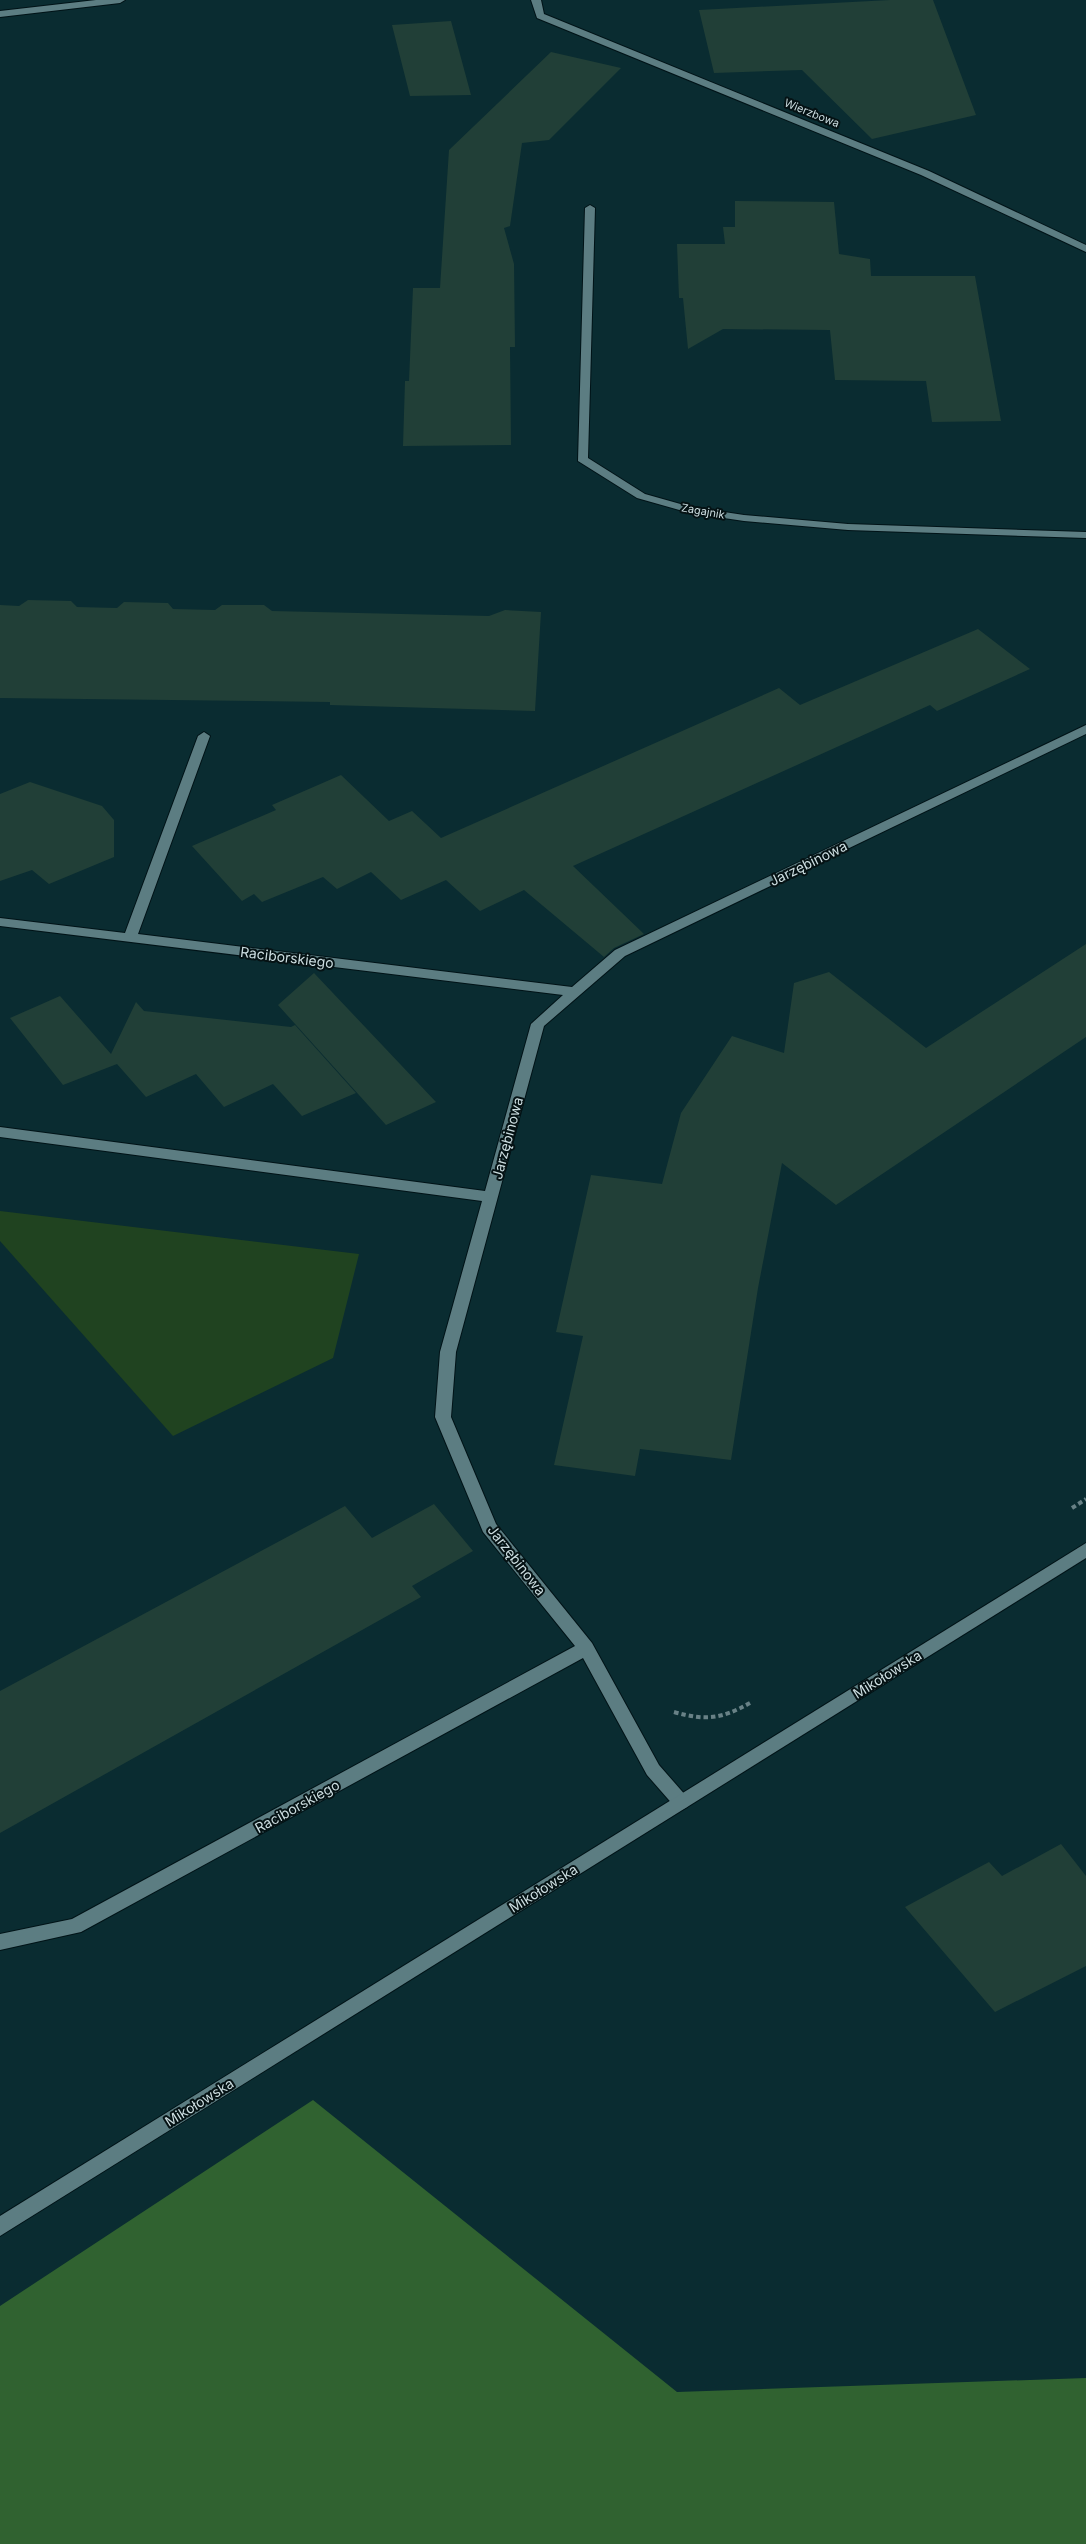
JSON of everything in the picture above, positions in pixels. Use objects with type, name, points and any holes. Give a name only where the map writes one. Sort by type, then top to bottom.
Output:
[{"type":"street","points":[[0,14],[79,2],[120,0]]},
{"type":"street","name":"Wierzbowa","points":[[536,0],[540,16],[925,173],[1086,249]]},
{"type":"street","name":"Zagajnik","points":[[590,208],[582,459],[641,496],[690,510],[744,518],[848,527],[1086,535]]},
{"type":"street","name":"Jarzębinowa","points":[[681,1802],[653,1770],[586,1648],[489,1527],[443,1417],[448,1352],[538,1024],[620,953],[1086,729]]},
{"type":"street","points":[[130,938],[204,736]]},
{"type":"street","name":"Raciborskiego","points":[[0,922],[574,992]]},
{"type":"street","points":[[0,1132],[491,1197]]},
{"type":"street","name":"Mikołowska","points":[[0,2226],[1086,1550]]},
{"type":"street","name":"Raciborskiego","points":[[0,1942],[76,1926],[586,1648]]},
{"type":"path","points":[[1069,1509],[1086,1499]]},
{"type":"path","points":[[670,1711],[700,1720],[727,1717],[752,1702]]},
{"type":"green space","points":[[0,1211],[359,1254],[333,1358],[173,1436],[0,1241]]},
{"type":"green space","points":[[313,2100],[677,2392],[1086,2378],[1086,2544],[0,2544],[0,2306]]},
{"type":"building","points":[[890,0],[933,0],[976,115],[872,139],[802,70],[714,73],[699,10]]},
{"type":"building","points":[[451,21],[471,95],[410,96],[392,25]]},
{"type":"building","points":[[551,52],[621,68],[549,140],[522,143],[510,226],[504,228],[514,264],[515,347],[510,347],[511,445],[403,446],[405,381],[409,381],[413,288],[440,288],[449,150]]},
{"type":"building","points":[[735,201],[834,202],[839,254],[870,259],[871,276],[975,276],[1001,421],[932,422],[926,381],[835,380],[830,330],[723,329],[688,349],[683,298],[679,298],[677,244],[725,244],[723,227],[735,227]]},
{"type":"building","points":[[28,600],[71,601],[77,607],[117,608],[124,602],[168,603],[173,609],[215,610],[222,605],[264,605],[272,611],[489,616],[505,610],[541,612],[535,711],[330,705],[330,702],[0,698],[0,605],[19,606]]},
{"type":"building","points":[[978,629],[1030,669],[937,711],[930,705],[573,866],[644,934],[614,948],[604,957],[524,890],[480,911],[446,880],[401,900],[371,872],[337,889],[323,877],[262,902],[254,894],[242,901],[192,846],[276,810],[272,805],[341,775],[389,821],[412,811],[441,838],[779,688],[800,705]]},
{"type":"building","points":[[30,782],[102,806],[114,820],[114,857],[49,884],[32,870],[0,881],[0,794]]},
{"type":"building","points":[[1086,944],[1086,1037],[836,1205],[782,1163],[758,1288],[731,1460],[640,1449],[635,1476],[554,1465],[583,1336],[556,1332],[591,1175],[662,1184],[681,1113],[732,1036],[784,1053],[794,983],[829,972],[926,1048]]},
{"type":"building","points":[[314,973],[436,1102],[386,1125],[278,1005]]},
{"type":"building","points":[[60,996],[111,1054],[136,1002],[144,1011],[291,1027],[295,1025],[356,1093],[302,1116],[273,1084],[224,1107],[196,1074],[146,1097],[117,1064],[63,1085],[10,1018]]},
{"type":"building","points":[[434,1504],[473,1551],[412,1586],[421,1597],[0,1833],[0,1691],[345,1506],[372,1538]]},
{"type":"building","points":[[1061,1844],[1086,1876],[1086,1966],[995,2012],[905,1907],[989,1862],[1002,1876]]}]
